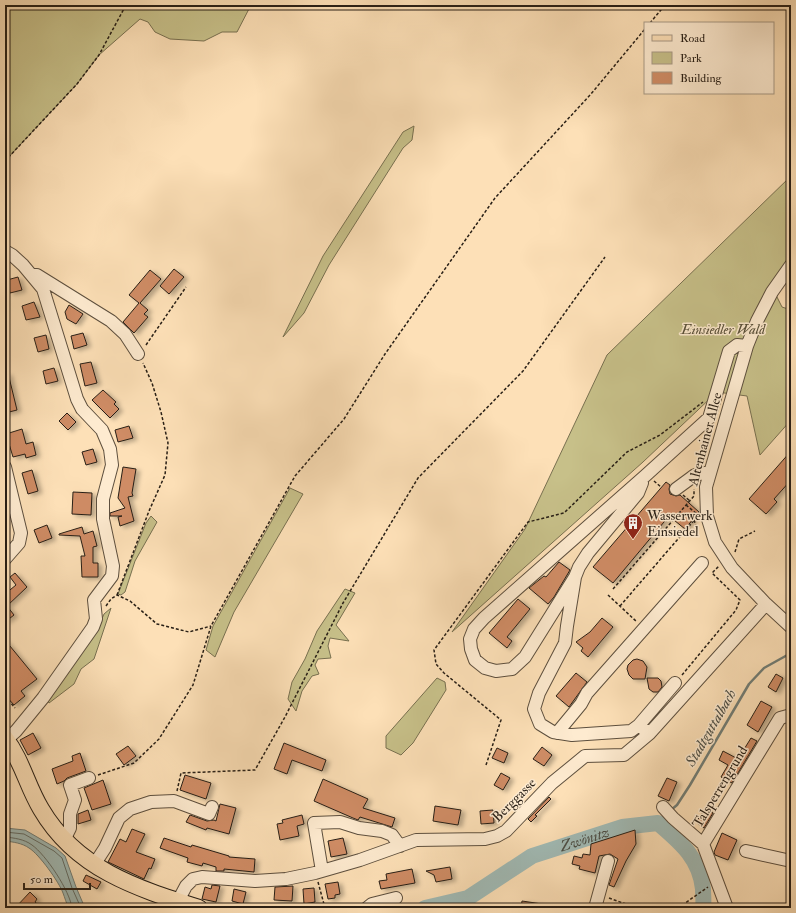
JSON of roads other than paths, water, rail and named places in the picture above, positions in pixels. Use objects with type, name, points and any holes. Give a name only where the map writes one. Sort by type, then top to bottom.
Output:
[{"type":"main road","points":[[6,743],[24,769],[40,806],[64,840],[94,865],[137,887],[199,908]]},
{"type":"street","points":[[5,251],[12,255],[33,275],[43,289],[77,399],[82,409],[102,430],[110,449],[112,465],[103,499],[103,518],[113,566],[112,576],[94,600],[96,619],[92,627],[43,698],[6,743]]},
{"type":"street","name":"Altenhainer Allee","points":[[791,265],[772,292],[757,321],[747,346],[709,472],[706,487],[707,516],[716,542],[732,568],[766,604],[791,627]]},
{"type":"street","points":[[33,275],[38,275],[111,321],[125,334],[138,354]]},
{"type":"street","points":[[576,577],[525,657],[512,669],[496,671],[485,668],[475,660],[471,649],[470,639],[474,629],[484,618],[649,478],[709,418],[730,351],[737,345],[747,346]]},
{"type":"street","points":[[5,468],[21,533],[19,543],[5,559]]},
{"type":"street","points":[[676,489],[695,476],[709,472]]},
{"type":"street","points":[[649,478],[588,553],[579,567],[566,626],[566,642],[539,693],[534,709],[540,724],[552,732],[572,735],[631,731],[639,725],[675,683]]},
{"type":"street","points":[[557,733],[592,688],[702,563]]},
{"type":"street","name":"Berggasse","points":[[178,901],[186,886],[193,880],[202,877],[255,881],[286,879],[322,871],[360,860],[416,840],[485,839],[497,836],[506,831],[552,783],[585,756],[624,755],[649,734],[766,604]]},
{"type":"street","name":"Talsperrengrund","points":[[728,908],[703,844],[780,718],[791,714]]},
{"type":"street","points":[[639,725],[649,734]]},
{"type":"street","points":[[64,840],[70,828],[70,814],[75,800],[70,785],[88,778]]},
{"type":"street","points":[[94,865],[106,848],[120,818],[130,809],[151,802],[174,800],[209,814],[212,807]]},
{"type":"street","points":[[663,807],[673,818],[703,844]]},
{"type":"street","points":[[322,871],[314,822],[340,822],[359,828],[382,831],[392,835],[400,846]]},
{"type":"street","points":[[746,850],[791,861]]},
{"type":"street","points":[[596,902],[608,861]]},
{"type":"street","points":[[368,908],[372,904],[396,898]]},
{"type":"water","points":[[5,828],[25,830],[56,848],[65,856],[85,908],[69,908],[61,888],[43,862],[26,846],[5,841]]},
{"type":"waterway","name":"Stadtguttalbach","points":[[671,810],[677,805],[690,785],[749,684],[764,668],[791,653]]},
{"type":"waterway","name":"Stadtguttalbach","points":[[658,823],[666,815]]},
{"type":"waterway","name":"Zwönitz","points":[[425,908],[468,898],[532,856],[622,827],[658,823],[681,844],[698,868],[703,889],[703,908]]},
{"type":"place","name":"Wasserwerk Einsiedel","points":[[633,540]]},
{"type":"park label","name":"Einsiedler Wald","points":[[723,329]]}]
